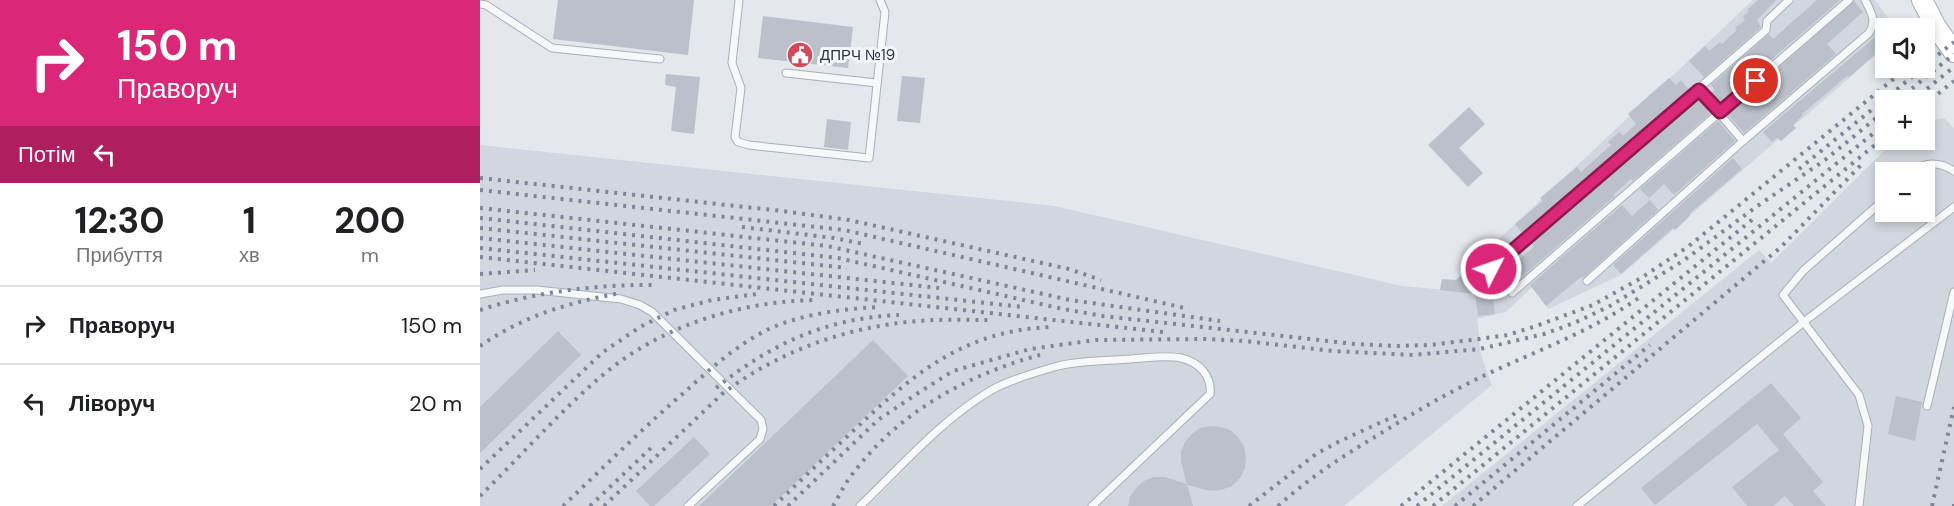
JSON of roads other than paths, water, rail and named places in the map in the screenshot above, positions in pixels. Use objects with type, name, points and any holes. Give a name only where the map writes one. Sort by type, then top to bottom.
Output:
[{"type":"main road","points":[[1922,0],[1936,27],[1954,52]]},
{"type":"lane","points":[[739,0],[732,63],[741,88],[735,137],[738,142],[869,158],[885,12],[880,0]]},
{"type":"lane","points":[[1789,0],[1767,21],[1766,30],[1491,269],[1512,293],[1849,0]]},
{"type":"lane","points":[[1587,281],[1743,141],[1869,33],[1874,18],[1865,0]]},
{"type":"lane","points":[[480,4],[486,5],[552,48],[660,59]]},
{"type":"lane","points":[[786,73],[877,83]]},
{"type":"lane","points":[[1699,90],[1743,141]]},
{"type":"lane","points":[[1935,164],[1954,171]]},
{"type":"lane","points":[[1577,506],[1805,321],[1954,207]]},
{"type":"lane","points":[[1859,506],[1868,426],[1859,395],[1783,295],[1803,271],[1875,208]]},
{"type":"lane","points":[[480,294],[503,290],[537,290],[621,299],[640,305],[652,312],[761,420],[763,429],[760,439],[688,506]]},
{"type":"lane","points":[[1927,406],[1954,292]]},
{"type":"lane","points":[[860,506],[953,416],[992,390],[1049,369],[1078,362],[1165,357],[1182,358],[1194,363],[1206,374],[1211,384],[1210,394],[1092,506]]},
{"type":"railway","points":[[1935,57],[1954,42]]},
{"type":"railway","points":[[1910,90],[1954,54]]},
{"type":"railway","points":[[1925,90],[1954,67]]},
{"type":"railway","points":[[480,218],[838,258],[1103,316],[1355,344],[1430,345],[1508,335],[1593,305],[1641,278],[1689,246],[1895,78]]},
{"type":"railway","points":[[1799,169],[1911,78]]},
{"type":"railway","points":[[1935,96],[1954,81]]},
{"type":"railway","points":[[788,506],[878,420],[915,395],[953,371],[1030,349],[1096,340],[1206,339],[1333,351],[1413,355],[1480,349],[1544,334],[1610,306],[1683,261],[1825,160],[1875,119]]},
{"type":"railway","points":[[1417,506],[1875,132]]},
{"type":"railway","points":[[1433,506],[1875,145]]},
{"type":"railway","points":[[1473,506],[1781,247],[1861,165]]},
{"type":"railway","points":[[480,178],[849,220],[1069,269],[1101,280]]},
{"type":"railway","points":[[480,190],[844,230],[1189,309]]},
{"type":"railway","points":[[480,208],[827,246],[1070,300],[1220,321]]},
{"type":"railway","points":[[1401,506],[1753,219]]},
{"type":"railway","points":[[742,227],[834,238],[864,244]]},
{"type":"railway","points":[[480,228],[847,268]]},
{"type":"railway","points":[[480,238],[939,288]]},
{"type":"railway","points":[[480,248],[1023,307]]},
{"type":"railway","points":[[480,257],[1163,332]]},
{"type":"railway","points":[[480,274],[535,270]]},
{"type":"railway","points":[[480,310],[522,298],[567,290],[657,285]]},
{"type":"railway","points":[[480,346],[530,318],[565,306],[621,293]]},
{"type":"railway","points":[[480,469],[603,352],[640,327],[674,310],[712,300],[757,294]]},
{"type":"railway","points":[[1278,506],[1326,468],[1421,409],[1487,374],[1598,323],[1640,297]]},
{"type":"railway","points":[[480,496],[588,388],[627,357],[651,342],[677,329],[732,311],[788,301],[817,300]]},
{"type":"railway","points":[[563,506],[671,404],[715,365],[745,343],[780,324],[807,316],[879,307]]},
{"type":"railway","points":[[716,388],[758,358],[802,336],[848,321],[899,315]]},
{"type":"railway","points":[[604,506],[722,394],[767,365],[814,344],[865,329],[917,321],[991,320]]},
{"type":"railway","points":[[774,506],[895,393],[942,359],[966,346],[993,336],[1054,327]]},
{"type":"railway","points":[[1455,506],[1650,345]]},
{"type":"railway","points":[[833,506],[849,479],[873,450],[915,413],[938,398],[988,372],[1040,355]]},
{"type":"railway","points":[[1932,506],[1954,407]]},
{"type":"railway","points":[[1249,506],[1316,454],[1397,415]]},
{"type":"railway","points":[[590,506],[652,447]]},
{"type":"place","name":"ДПРЧ №19","points":[[800,55]]}]
